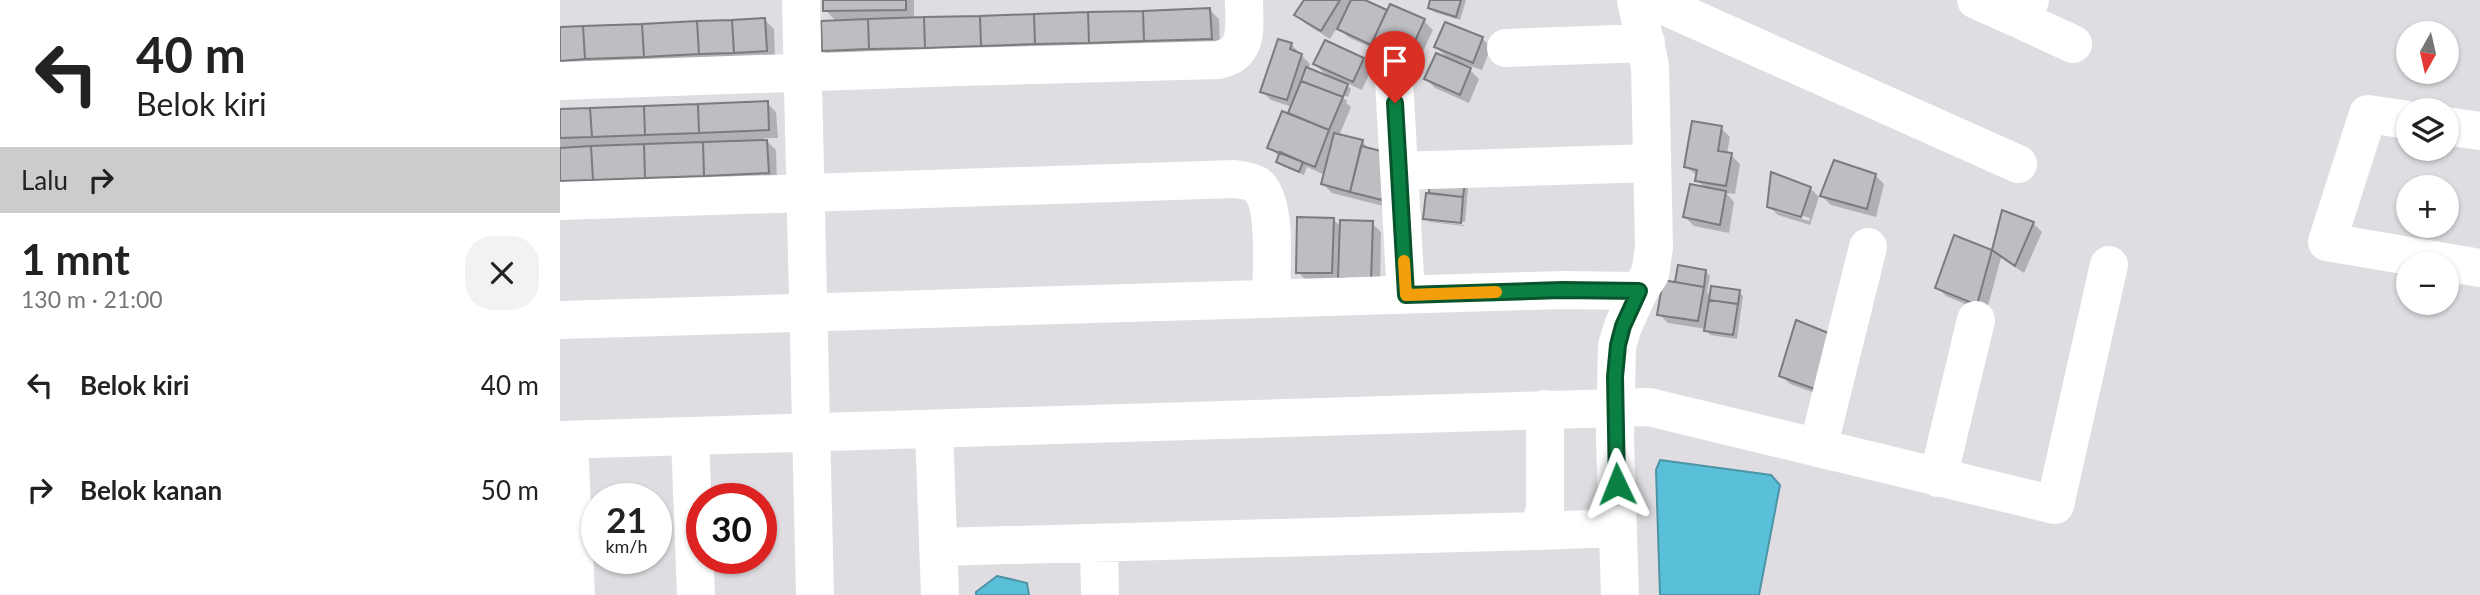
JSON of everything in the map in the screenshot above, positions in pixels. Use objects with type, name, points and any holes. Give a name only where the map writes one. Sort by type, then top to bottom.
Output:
[{"type":"street","points":[[801,0],[815,595]]},
{"type":"street","points":[[560,81],[1218,60],[1230,58],[1240,48],[1243,40],[1244,0]]},
{"type":"street","points":[[1620,595],[1616,407],[1618,345],[1623,326],[1650,274],[1653,262],[1650,66],[1636,0]]},
{"type":"street","points":[[1651,0],[2018,164]]},
{"type":"street","points":[[1976,0],[2025,10],[2073,44]]},
{"type":"street","points":[[1506,48],[1646,43]]},
{"type":"street","points":[[1394,80],[1406,295]]},
{"type":"street","points":[[2396,118],[2368,114],[2327,242],[2480,268]]},
{"type":"street","points":[[2459,128],[2480,131]]},
{"type":"street","points":[[1399,171],[1653,163]]},
{"type":"street","points":[[560,201],[1208,179],[1249,181],[1259,186],[1269,206],[1271,299]]},
{"type":"street","points":[[1818,448],[1868,247]]},
{"type":"street","points":[[576,595],[565,440],[1648,407],[2055,505],[2109,265]]},
{"type":"street","points":[[560,320],[1562,290],[1639,291]]},
{"type":"street","points":[[1938,478],[1976,320]]},
{"type":"street","points":[[1537,531],[1545,511],[1545,409]]},
{"type":"street","points":[[934,429],[940,595]]},
{"type":"street","points":[[690,437],[696,595]]},
{"type":"street","points":[[938,547],[1618,528]]},
{"type":"street","points":[[1099,543],[1100,595]]},
{"type":"water","points":[[1660,460],[1771,475],[1780,485],[1759,595],[1660,595],[1656,470]]},
{"type":"water","points":[[997,576],[1027,583],[1029,595],[976,595],[976,592]]},
{"type":"building","points":[[823,0],[906,0],[906,10],[823,11]]},
{"type":"building","points":[[1304,0],[1340,0],[1321,31],[1294,15]]},
{"type":"building","points":[[1351,0],[1365,0],[1387,10],[1371,45],[1337,29]]},
{"type":"building","points":[[1430,0],[1461,0],[1456,17],[1428,8]]},
{"type":"building","points":[[1390,4],[1425,19],[1403,67],[1368,51]]},
{"type":"building","points":[[1210,8],[1212,39],[1144,41],[1143,11]]},
{"type":"building","points":[[1143,11],[1144,41],[1089,43],[1088,12]]},
{"type":"building","points":[[1088,12],[1089,43],[1035,44],[1034,14]]},
{"type":"building","points":[[1034,14],[1035,44],[981,46],[980,16]]},
{"type":"building","points":[[980,16],[981,46],[925,48],[924,17]]},
{"type":"building","points":[[924,17],[925,48],[869,49],[868,19]]},
{"type":"building","points":[[765,18],[767,51],[734,53],[732,20]]},
{"type":"building","points":[[868,19],[869,49],[822,51],[821,21]]},
{"type":"building","points":[[732,20],[734,53],[699,54],[697,21]]},
{"type":"building","points":[[697,21],[699,54],[644,57],[642,24]]},
{"type":"building","points":[[1445,22],[1483,37],[1473,63],[1434,47]]},
{"type":"building","points":[[642,24],[644,57],[585,59],[583,26]]},
{"type":"building","points":[[583,26],[585,59],[560,61],[560,27]]},
{"type":"building","points":[[1278,39],[1292,43],[1290,49],[1302,54],[1287,100],[1260,92]]},
{"type":"building","points":[[1325,40],[1364,58],[1353,82],[1313,64]]},
{"type":"building","points":[[1436,53],[1471,68],[1460,95],[1424,79]]},
{"type":"building","points":[[1306,67],[1348,84],[1343,97],[1301,81]]},
{"type":"building","points":[[1301,81],[1343,97],[1329,130],[1288,113]]},
{"type":"building","points":[[768,101],[769,130],[699,133],[698,104]]},
{"type":"building","points":[[698,104],[699,133],[645,135],[644,106]]},
{"type":"building","points":[[644,106],[645,135],[592,137],[590,108]]},
{"type":"building","points":[[590,108],[592,137],[560,138],[560,109]]},
{"type":"building","points":[[1282,111],[1329,130],[1315,167],[1267,148]]},
{"type":"building","points":[[1692,121],[1722,126],[1718,151],[1732,153],[1726,186],[1695,181],[1697,170],[1684,167]]},
{"type":"building","points":[[1334,133],[1363,140],[1350,192],[1321,184]]},
{"type":"building","points":[[767,140],[769,173],[704,176],[703,142]]},
{"type":"building","points":[[703,142],[704,176],[645,178],[644,144]]},
{"type":"building","points":[[644,144],[645,178],[593,180],[591,146]]},
{"type":"building","points":[[591,146],[593,180],[560,181],[560,148]]},
{"type":"building","points":[[1361,146],[1393,154],[1382,200],[1350,192]]},
{"type":"building","points":[[1280,152],[1303,162],[1299,172],[1276,162]]},
{"type":"building","points":[[1834,160],[1876,174],[1867,209],[1820,196]]},
{"type":"building","points":[[1771,172],[1811,187],[1801,217],[1767,207]]},
{"type":"building","points":[[1430,178],[1465,182],[1463,197],[1429,193]]},
{"type":"building","points":[[1690,184],[1726,191],[1720,225],[1683,217]]},
{"type":"building","points":[[1426,193],[1463,197],[1461,223],[1423,219]]},
{"type":"building","points":[[2002,210],[2034,222],[2015,266],[1992,250]]},
{"type":"building","points":[[1297,217],[1334,218],[1332,273],[1296,273]]},
{"type":"building","points":[[1340,220],[1373,221],[1371,280],[1338,278]]},
{"type":"building","points":[[1954,235],[1992,250],[1977,305],[1935,288]]},
{"type":"building","points":[[1678,265],[1706,270],[1704,287],[1675,282]]},
{"type":"building","points":[[1663,280],[1704,287],[1698,321],[1657,315]]},
{"type":"building","points":[[1711,286],[1740,290],[1738,304],[1709,300]]},
{"type":"building","points":[[1709,300],[1738,304],[1733,335],[1704,331]]},
{"type":"building","points":[[1796,320],[1841,338],[1820,391],[1779,376]]},
{"type":"slow traffic","points":[[1404,261],[1406,295],[1496,292]]},
{"type":"route","points":[[1395,103],[1406,295],[1562,290],[1639,291],[1623,326],[1618,345],[1615,377],[1617,484]]}]
